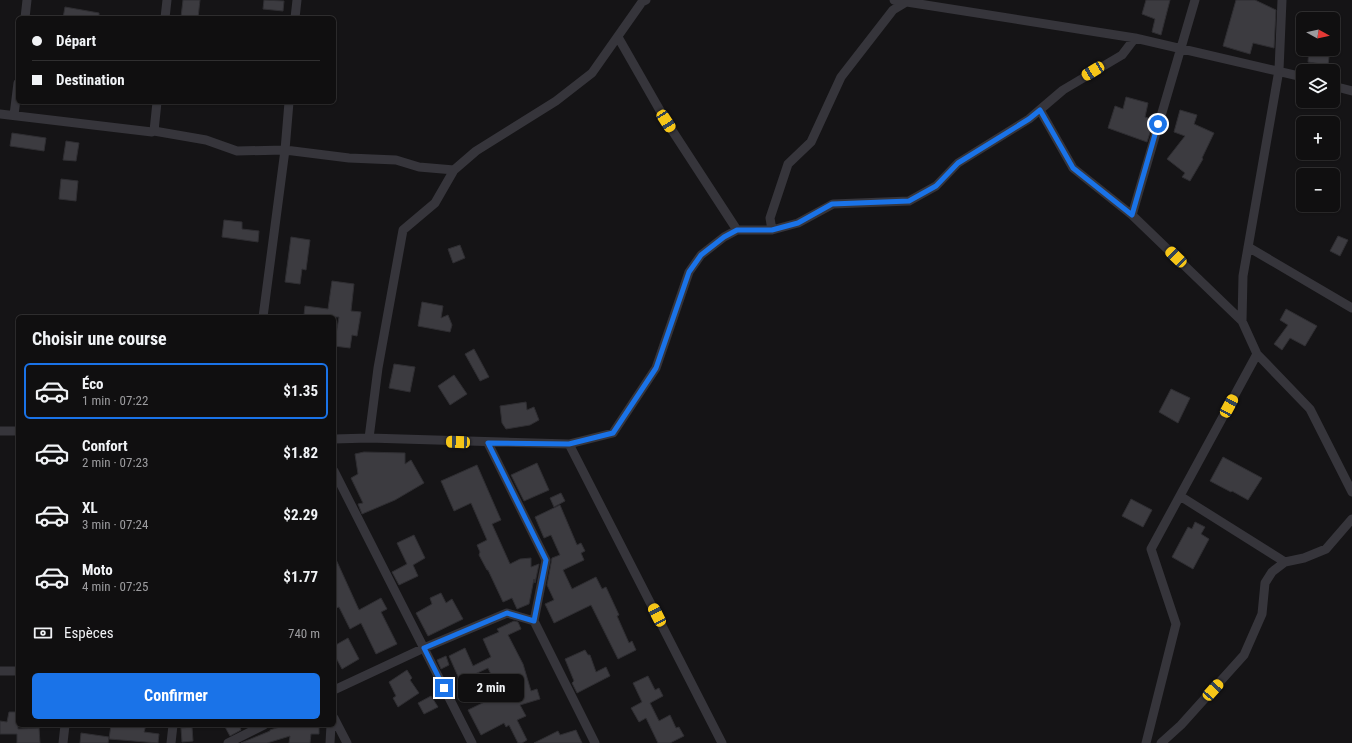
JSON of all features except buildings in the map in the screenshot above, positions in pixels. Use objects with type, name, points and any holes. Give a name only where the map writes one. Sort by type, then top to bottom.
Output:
[{"type":"street","points":[[25,16],[27,0]]},
{"type":"street","points":[[165,16],[167,0]]},
{"type":"street","points":[[295,16],[296,0]]},
{"type":"street","points":[[369,438],[378,368],[403,230],[435,203],[454,170],[476,151],[556,101],[592,73],[642,2],[646,0]]},
{"type":"street","points":[[894,0],[1135,38],[1296,75]]},
{"type":"street","points":[[1132,215],[1195,0]]},
{"type":"street","points":[[1242,321],[1243,276],[1279,70],[1282,0]]},
{"type":"street","points":[[772,230],[770,218],[788,164],[811,142],[841,78],[893,10],[908,1]]},
{"type":"street","points":[[618,37],[666,121],[737,230]]},
{"type":"street","points":[[336,439],[369,438],[488,443],[569,444],[613,433],[656,368],[689,272],[701,255],[724,237],[737,230],[772,230],[798,223],[832,204],[909,201],[936,186],[958,163],[1029,119],[1063,90],[1122,55],[1135,38]]},
{"type":"street","points":[[1340,88],[1352,91]]},
{"type":"street","points":[[14,115],[16,99]]},
{"type":"street","points":[[154,131],[157,104]]},
{"type":"street","points":[[263,315],[285,150],[289,104]]},
{"type":"street","points":[[1040,110],[1073,168],[1132,215],[1242,321],[1257,354],[1310,410],[1352,492]]},
{"type":"street","points":[[0,114],[154,131],[206,140],[237,151],[285,150],[349,158],[396,160],[419,167],[454,170]]},
{"type":"street","points":[[1248,247],[1352,308]]},
{"type":"street","points":[[1146,743],[1176,624],[1151,549],[1257,354]]},
{"type":"street","points":[[0,431],[16,431]]},
{"type":"street","points":[[488,443],[546,560],[534,621],[595,743]]},
{"type":"street","points":[[569,444],[722,743]]},
{"type":"street","points":[[336,475],[472,743]]},
{"type":"street","points":[[1180,496],[1284,562]]},
{"type":"street","points":[[1161,743],[1181,725],[1244,655],[1262,614],[1265,583],[1272,572],[1284,562],[1304,558],[1326,549],[1352,519]]},
{"type":"street","points":[[336,689],[424,648],[507,613],[534,621]]},
{"type":"street","points":[[0,671],[16,671]]},
{"type":"street","points":[[336,722],[347,743]]},
{"type":"street","points":[[63,743],[65,727]]},
{"type":"street","points":[[170,743],[172,727]]},
{"type":"street","points":[[228,743],[260,727]]},
{"type":"street","points":[[330,743],[331,727]]},
{"type":"route","points":[[444,688],[424,648],[507,613],[534,621],[546,560],[488,443],[569,444],[613,433],[656,368],[689,272],[701,255],[724,237],[737,230],[772,230],[798,223],[832,204],[909,201],[936,186],[958,163],[1029,119],[1040,110],[1073,168],[1132,215],[1158,124]]}]
